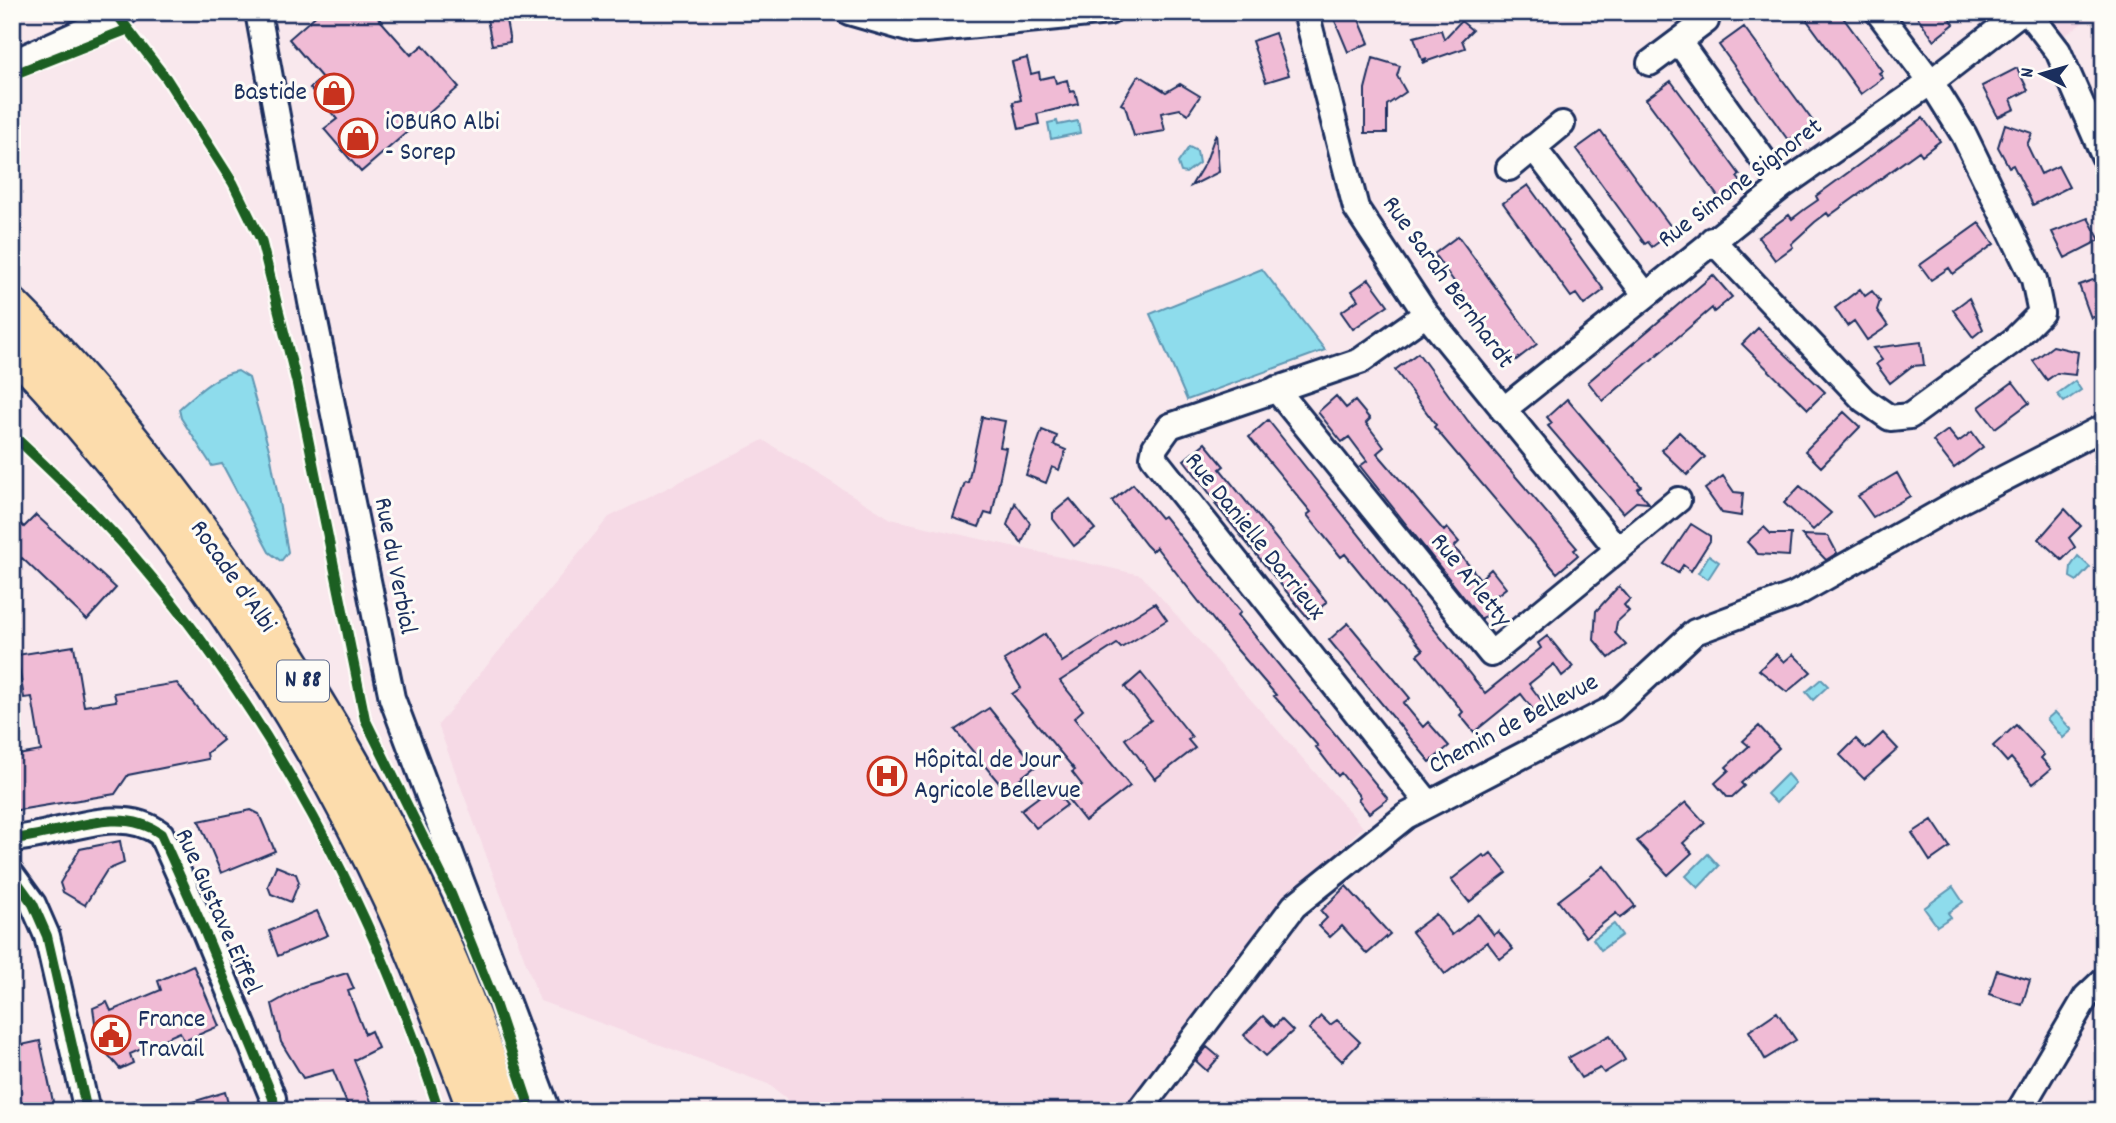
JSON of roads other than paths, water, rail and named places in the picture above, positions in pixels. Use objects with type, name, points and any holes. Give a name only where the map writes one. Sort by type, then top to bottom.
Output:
[{"type":"highway","name":"Rocade d'Albi","points":[[12,306],[94,394],[160,476],[221,557],[317,703],[394,844],[440,942],[505,1111]]},
{"type":"highway","name":"Rocade d'Albi","points":[[12,347],[75,413],[134,486],[192,562],[280,695],[349,814],[393,905],[442,1018],[476,1111]]},
{"type":"street","points":[[12,63],[126,12]]},
{"type":"street","name":"Rue du Verbial","points":[[258,12],[313,315],[392,698],[548,1111]]},
{"type":"street","points":[[849,12],[915,31],[1109,12]]},
{"type":"street","name":"Rue Sarah Bernhardt","points":[[1306,12],[1356,208],[1426,314],[1618,550]]},
{"type":"street","points":[[1712,240],[1864,400],[1890,418],[1910,416],[2014,340],[2041,313],[2034,279],[1964,135],[1931,82],[1878,12]]},
{"type":"street","name":"Rue Simone Signoret","points":[[1503,410],[1782,186],[1931,82],[2021,12]]},
{"type":"street","points":[[2028,12],[2058,51],[2104,156]]},
{"type":"street","points":[[1650,62],[1706,21]]},
{"type":"street","points":[[1679,42],[1782,186]]},
{"type":"street","points":[[1508,169],[1562,124]]},
{"type":"street","points":[[1533,147],[1646,294]]},
{"type":"street","name":"Rue Danielle Darrieux","points":[[1426,314],[1360,361],[1170,426],[1155,447],[1153,457],[1429,804]]},
{"type":"street","name":"Rue Arletty","points":[[1276,389],[1491,654],[1678,500]]},
{"type":"street","name":"Chemin de Bellevue","points":[[1139,1111],[1294,906],[1406,816],[1612,709],[1695,632],[1794,595],[1960,501],[2104,427]]},
{"type":"street","name":"Rue Gustave Eiffel","points":[[12,839],[114,821],[133,821],[150,826],[161,834],[236,1009],[272,1098],[274,1111]]},
{"type":"street","points":[[12,875],[33,904],[47,936],[87,1111]]},
{"type":"street","points":[[2020,1111],[2087,997],[2104,980]]},
{"type":"water","points":[[1057,121],[1058,125],[1078,121],[1080,133],[1051,139],[1048,123]]},
{"type":"water","points":[[1189,147],[1197,151],[1199,163],[1186,173],[1181,172],[1178,163]]},
{"type":"water","points":[[1262,269],[1325,350],[1187,400],[1150,314]]},
{"type":"water","points":[[238,371],[249,378],[270,453],[288,552],[281,561],[269,552],[222,464],[212,466],[181,418],[179,409],[199,391],[221,377]]},
{"type":"water","points":[[2075,381],[2081,390],[2064,402],[2057,394]]},
{"type":"water","points":[[1709,555],[1719,562],[1708,579],[1698,573]]},
{"type":"water","points":[[2078,556],[2090,567],[2077,581],[2070,577],[2071,566]]},
{"type":"water","points":[[1821,679],[1828,686],[1813,700],[1806,692]]},
{"type":"water","points":[[2055,712],[2072,730],[2063,738],[2047,719]]},
{"type":"water","points":[[1787,774],[1795,783],[1776,803],[1767,794]]},
{"type":"water","points":[[1708,854],[1719,866],[1698,888],[1686,876]]},
{"type":"water","points":[[1953,887],[1963,902],[1948,913],[1951,917],[1937,926],[1924,908]]},
{"type":"water","points":[[1614,924],[1622,935],[1601,950],[1593,939]]},
{"type":"place","name":"Bastide","points":[[334,93]]},
{"type":"place","name":"iOBURO Albi - Sorep","points":[[358,138]]},
{"type":"place","name":"Hôpital de Jour Agricole Bellevue","points":[[887,776]]},
{"type":"place","name":"France Travail","points":[[111,1035]]}]
